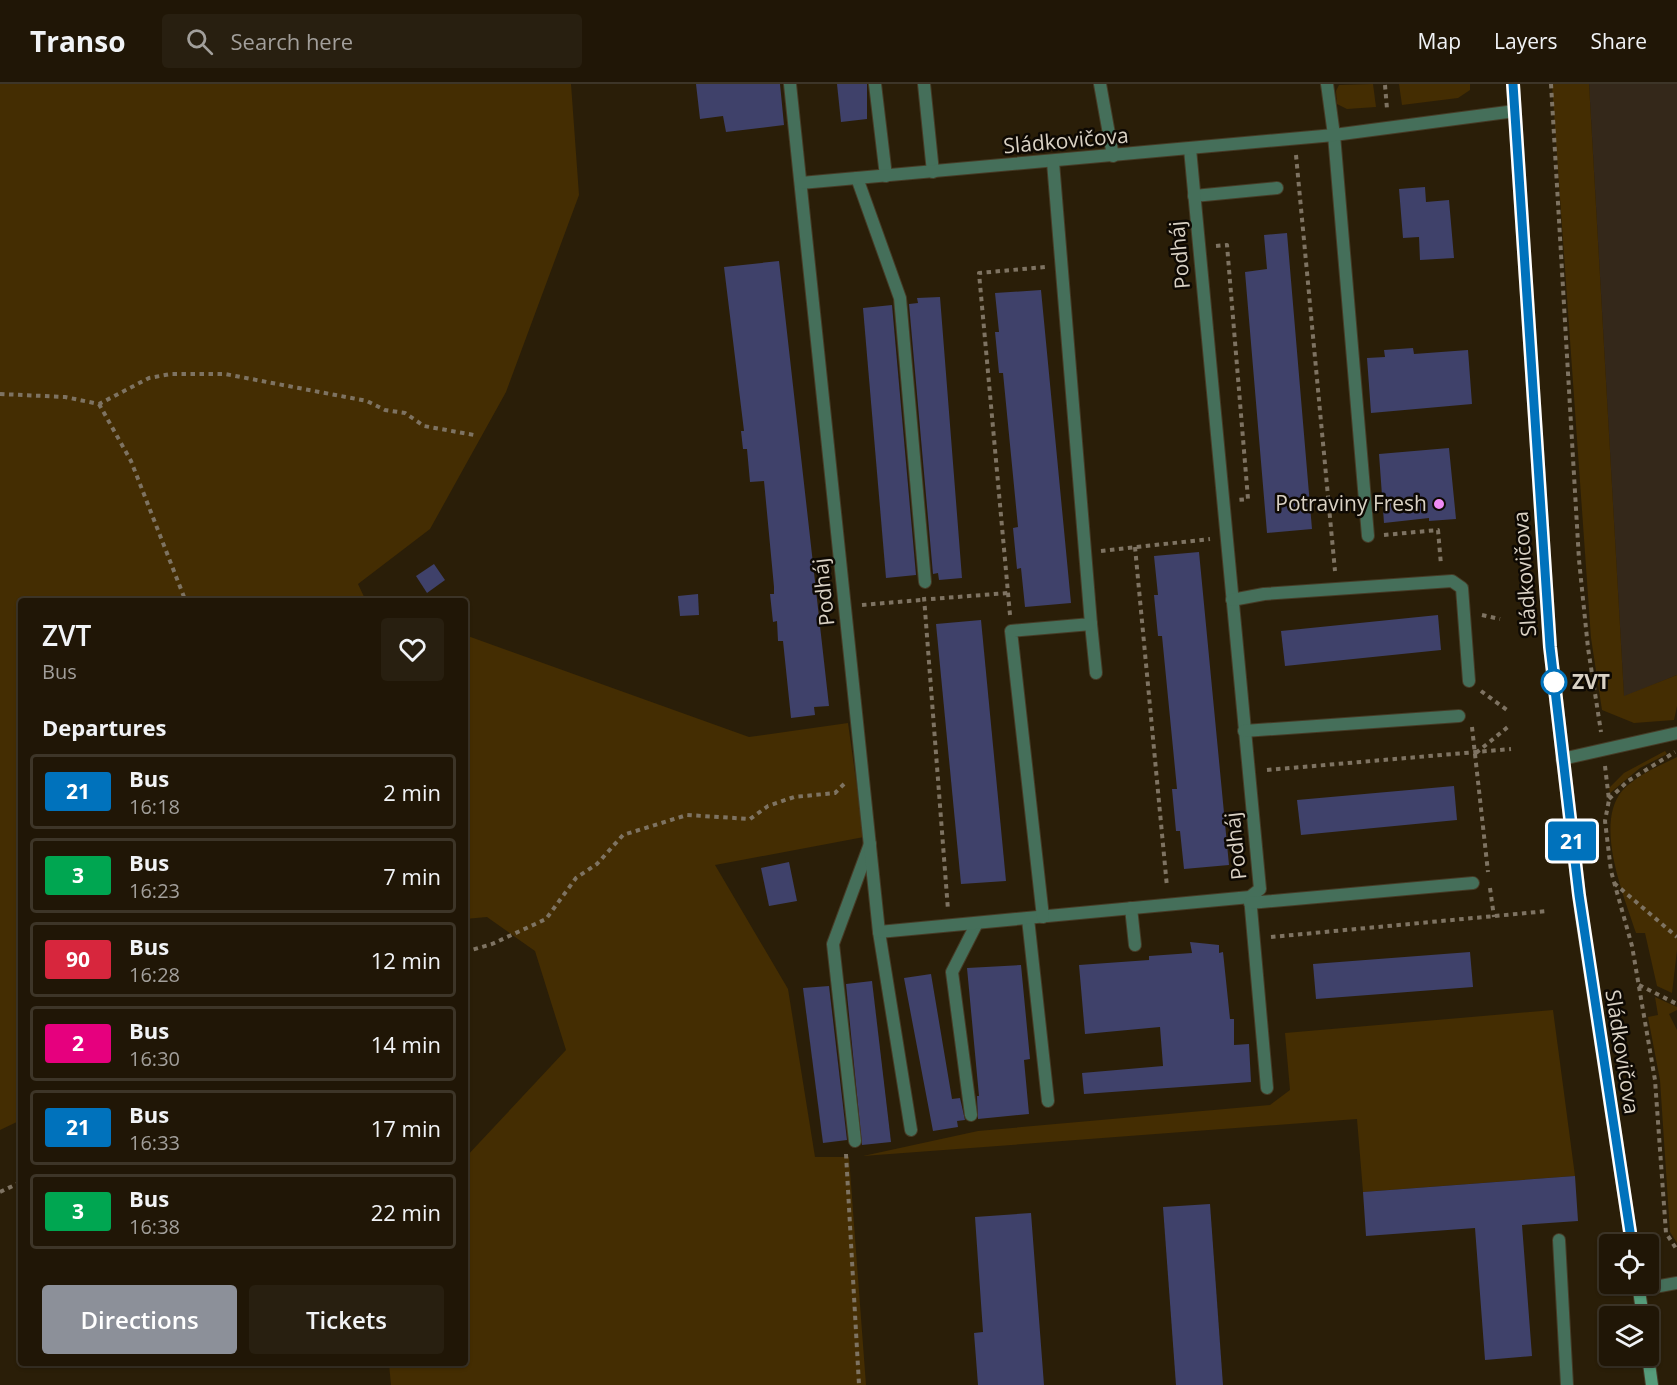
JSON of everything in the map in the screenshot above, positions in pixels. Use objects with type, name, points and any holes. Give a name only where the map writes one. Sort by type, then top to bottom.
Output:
[{"type":"main road","name":"Sládkovičova","points":[[1513,84],[1550,647],[1581,912],[1630,1234]]},
{"type":"main road","points":[[1649,1366],[1652,1385]]},
{"type":"street","name":"Podháj","points":[[790,84],[879,932],[1131,908],[1250,900],[1260,889],[1190,149]]},
{"type":"street","points":[[875,84],[886,176]]},
{"type":"street","points":[[924,84],[933,172]]},
{"type":"street","points":[[1100,84],[1113,156]]},
{"type":"street","points":[[1328,84],[1368,536]]},
{"type":"street","name":"Sládkovičova","points":[[801,183],[1295,139],[1515,111]]},
{"type":"street","points":[[1053,162],[1096,673]]},
{"type":"street","points":[[856,178],[900,298],[925,582]]},
{"type":"street","points":[[1194,196],[1277,188]]},
{"type":"street","points":[[1232,600],[1264,594],[1452,581],[1462,588],[1469,681]]},
{"type":"street","points":[[1043,917],[1011,631],[1091,624]]},
{"type":"street","points":[[1244,731],[1465,717]]},
{"type":"street","points":[[1562,759],[1676,734]]},
{"type":"street","points":[[855,1141],[833,944],[870,844]]},
{"type":"street","points":[[1267,1088],[1250,900],[1473,883]]},
{"type":"street","points":[[1131,908],[1135,945]]},
{"type":"street","points":[[1028,919],[1048,1101]]},
{"type":"street","points":[[971,1115],[952,972],[977,923]]},
{"type":"street","points":[[879,932],[911,1130]]},
{"type":"street","points":[[1559,1240],[1568,1385]]},
{"type":"street","points":[[1659,1285],[1677,1283]]},
{"type":"path","points":[[1551,84],[1580,560],[1588,648],[1609,800],[1605,821],[1614,883],[1632,946],[1655,1080],[1666,1233],[1677,1250]]},
{"type":"path","points":[[1385,85],[1387,109]]},
{"type":"path","points":[[1295,139],[1337,589]]},
{"type":"path","points":[[1199,247],[1227,246],[1248,499],[1223,502]]},
{"type":"path","points":[[1011,631],[979,273],[1061,265]]},
{"type":"path","points":[[0,394],[65,397],[99,404],[149,378],[171,374],[225,374],[367,401],[385,410],[405,412],[424,426],[474,435]]},
{"type":"path","points":[[99,404],[130,461],[184,598]]},
{"type":"path","points":[[1368,536],[1438,530],[1442,581]]},
{"type":"path","points":[[1085,553],[1226,538]]},
{"type":"path","points":[[1135,548],[1168,905]]},
{"type":"path","points":[[845,606],[1008,593]]},
{"type":"path","points":[[924,600],[950,926]]},
{"type":"path","points":[[1469,681],[1507,710]]},
{"type":"path","points":[[1465,717],[1475,754],[1494,917]]},
{"type":"path","points":[[1475,754],[1509,726]]},
{"type":"path","points":[[1609,800],[1628,781],[1676,754],[1676,734]]},
{"type":"path","points":[[1248,772],[1475,754],[1511,749]]},
{"type":"path","points":[[468,951],[492,944],[546,919],[576,878],[597,864],[622,835],[687,815],[750,819],[768,806],[794,797],[835,793],[848,781],[863,777]]},
{"type":"path","points":[[1614,883],[1677,937]]},
{"type":"path","points":[[1254,938],[1548,911]]},
{"type":"path","points":[[1638,984],[1677,1004]]},
{"type":"path","points":[[855,1141],[846,1154],[846,1172],[859,1385]]},
{"type":"path","points":[[0,1192],[18,1183]]},
{"type":"shaded area","points":[[0,84],[571,84],[579,195],[506,392],[430,529],[358,584],[365,598],[18,598],[18,1121],[0,1130]]},
{"type":"shaded area","points":[[1373,84],[1376,107],[1347,109],[1337,104],[1336,91],[1339,85]]},
{"type":"shaded area","points":[[1399,84],[1470,84],[1470,90],[1458,98],[1402,105]]},
{"type":"shaded area","points":[[1552,84],[1589,84],[1624,696],[1677,675],[1677,706],[1674,720],[1634,723],[1602,710],[1591,638]]},
{"type":"shaded area","points":[[1589,84],[1677,84],[1677,675],[1624,697]]},
{"type":"shaded area","points":[[468,636],[749,737],[848,723],[864,837],[715,865],[788,989],[815,1157],[849,1157],[866,1385],[391,1385],[389,1366],[468,1366],[468,1155],[566,1050],[535,951],[487,917],[468,919]]},
{"type":"shaded area","points":[[1665,751],[1667,754],[1640,768],[1610,793],[1609,788],[1624,773]]},
{"type":"shaded area","points":[[1677,757],[1677,950],[1672,993],[1657,986],[1645,933],[1636,933],[1614,861],[1611,822],[1614,805],[1627,786]]},
{"type":"shaded area","points":[[1655,997],[1677,1007],[1677,1010],[1669,1014],[1677,1030],[1677,1243],[1670,1232],[1660,1080],[1648,1017],[1658,1015]]},
{"type":"shaded area","points":[[1553,1010],[1575,1176],[1363,1192],[1357,1119],[863,1156],[978,1131],[1270,1105],[1290,1090],[1285,1033]]},
{"type":"building","points":[[696,84],[780,84],[784,125],[726,132],[723,116],[700,119]]},
{"type":"building","points":[[837,84],[867,84],[867,119],[841,122]]},
{"type":"building","points":[[1425,187],[1426,202],[1449,200],[1454,258],[1420,260],[1419,237],[1403,238],[1399,189]]},
{"type":"building","points":[[1287,233],[1312,529],[1267,533],[1245,272],[1267,269],[1264,235]]},
{"type":"building","points":[[779,261],[829,706],[814,707],[815,715],[791,718],[783,641],[778,641],[777,621],[773,622],[770,594],[774,594],[774,587],[764,481],[750,482],[747,449],[743,449],[741,431],[744,431],[724,267]]},
{"type":"building","points":[[1041,290],[1071,603],[1025,607],[1021,568],[1017,569],[1013,528],[1018,527],[1003,373],[999,373],[995,332],[999,332],[995,293]]},
{"type":"building","points":[[940,297],[962,578],[939,580],[938,573],[933,574],[909,304],[918,303],[917,298]]},
{"type":"building","points":[[892,305],[916,575],[886,578],[863,308]]},
{"type":"building","points":[[1413,348],[1414,354],[1468,350],[1472,404],[1371,413],[1367,358],[1385,357],[1384,350]]},
{"type":"building","points":[[1449,448],[1456,519],[1429,521],[1429,518],[1384,523],[1379,454]]},
{"type":"building","points":[[1199,552],[1229,865],[1184,869],[1180,831],[1176,831],[1172,789],[1177,789],[1162,636],[1158,636],[1154,595],[1158,595],[1154,556]]},
{"type":"building","points":[[434,564],[445,580],[427,593],[416,576]]},
{"type":"building","points":[[698,594],[699,615],[680,616],[678,596]]},
{"type":"building","points":[[1438,615],[1441,650],[1285,666],[1281,631]]},
{"type":"building","points":[[981,620],[1006,881],[961,884],[936,624]]},
{"type":"building","points":[[1454,786],[1457,820],[1301,835],[1297,800]]},
{"type":"building","points":[[789,862],[797,901],[769,906],[761,868]]},
{"type":"building","points":[[1190,942],[1219,945],[1219,953],[1223,952],[1230,1019],[1234,1019],[1234,1045],[1249,1044],[1251,1082],[1084,1094],[1082,1073],[1163,1066],[1160,1027],[1085,1034],[1079,965],[1149,960],[1149,956],[1192,953]]},
{"type":"building","points":[[1470,952],[1473,987],[1316,999],[1313,964]]},
{"type":"building","points":[[1021,965],[1030,1059],[1024,1060],[1029,1114],[978,1119],[977,1096],[979,1096],[967,968]]},
{"type":"building","points":[[931,974],[952,1099],[960,1098],[965,1120],[957,1121],[958,1127],[933,1131],[904,978]]},
{"type":"building","points":[[872,981],[891,1142],[862,1145],[846,984]]},
{"type":"building","points":[[829,986],[847,1140],[823,1143],[803,988]]},
{"type":"building","points":[[1575,1176],[1578,1221],[1522,1225],[1532,1356],[1485,1360],[1475,1228],[1366,1236],[1363,1192]]},
{"type":"building","points":[[1210,1204],[1223,1385],[1176,1385],[1163,1207]]},
{"type":"building","points":[[1031,1213],[1044,1385],[978,1385],[974,1333],[983,1332],[975,1217]]},
{"type":"bus line","name":"21","points":[[1513,84],[1550,647],[1579,895],[1630,1234]]},
{"type":"place","name":"Potraviny Fresh","points":[[1439,504]]},
{"type":"place","name":"ZVT","points":[[1554,682]]}]
